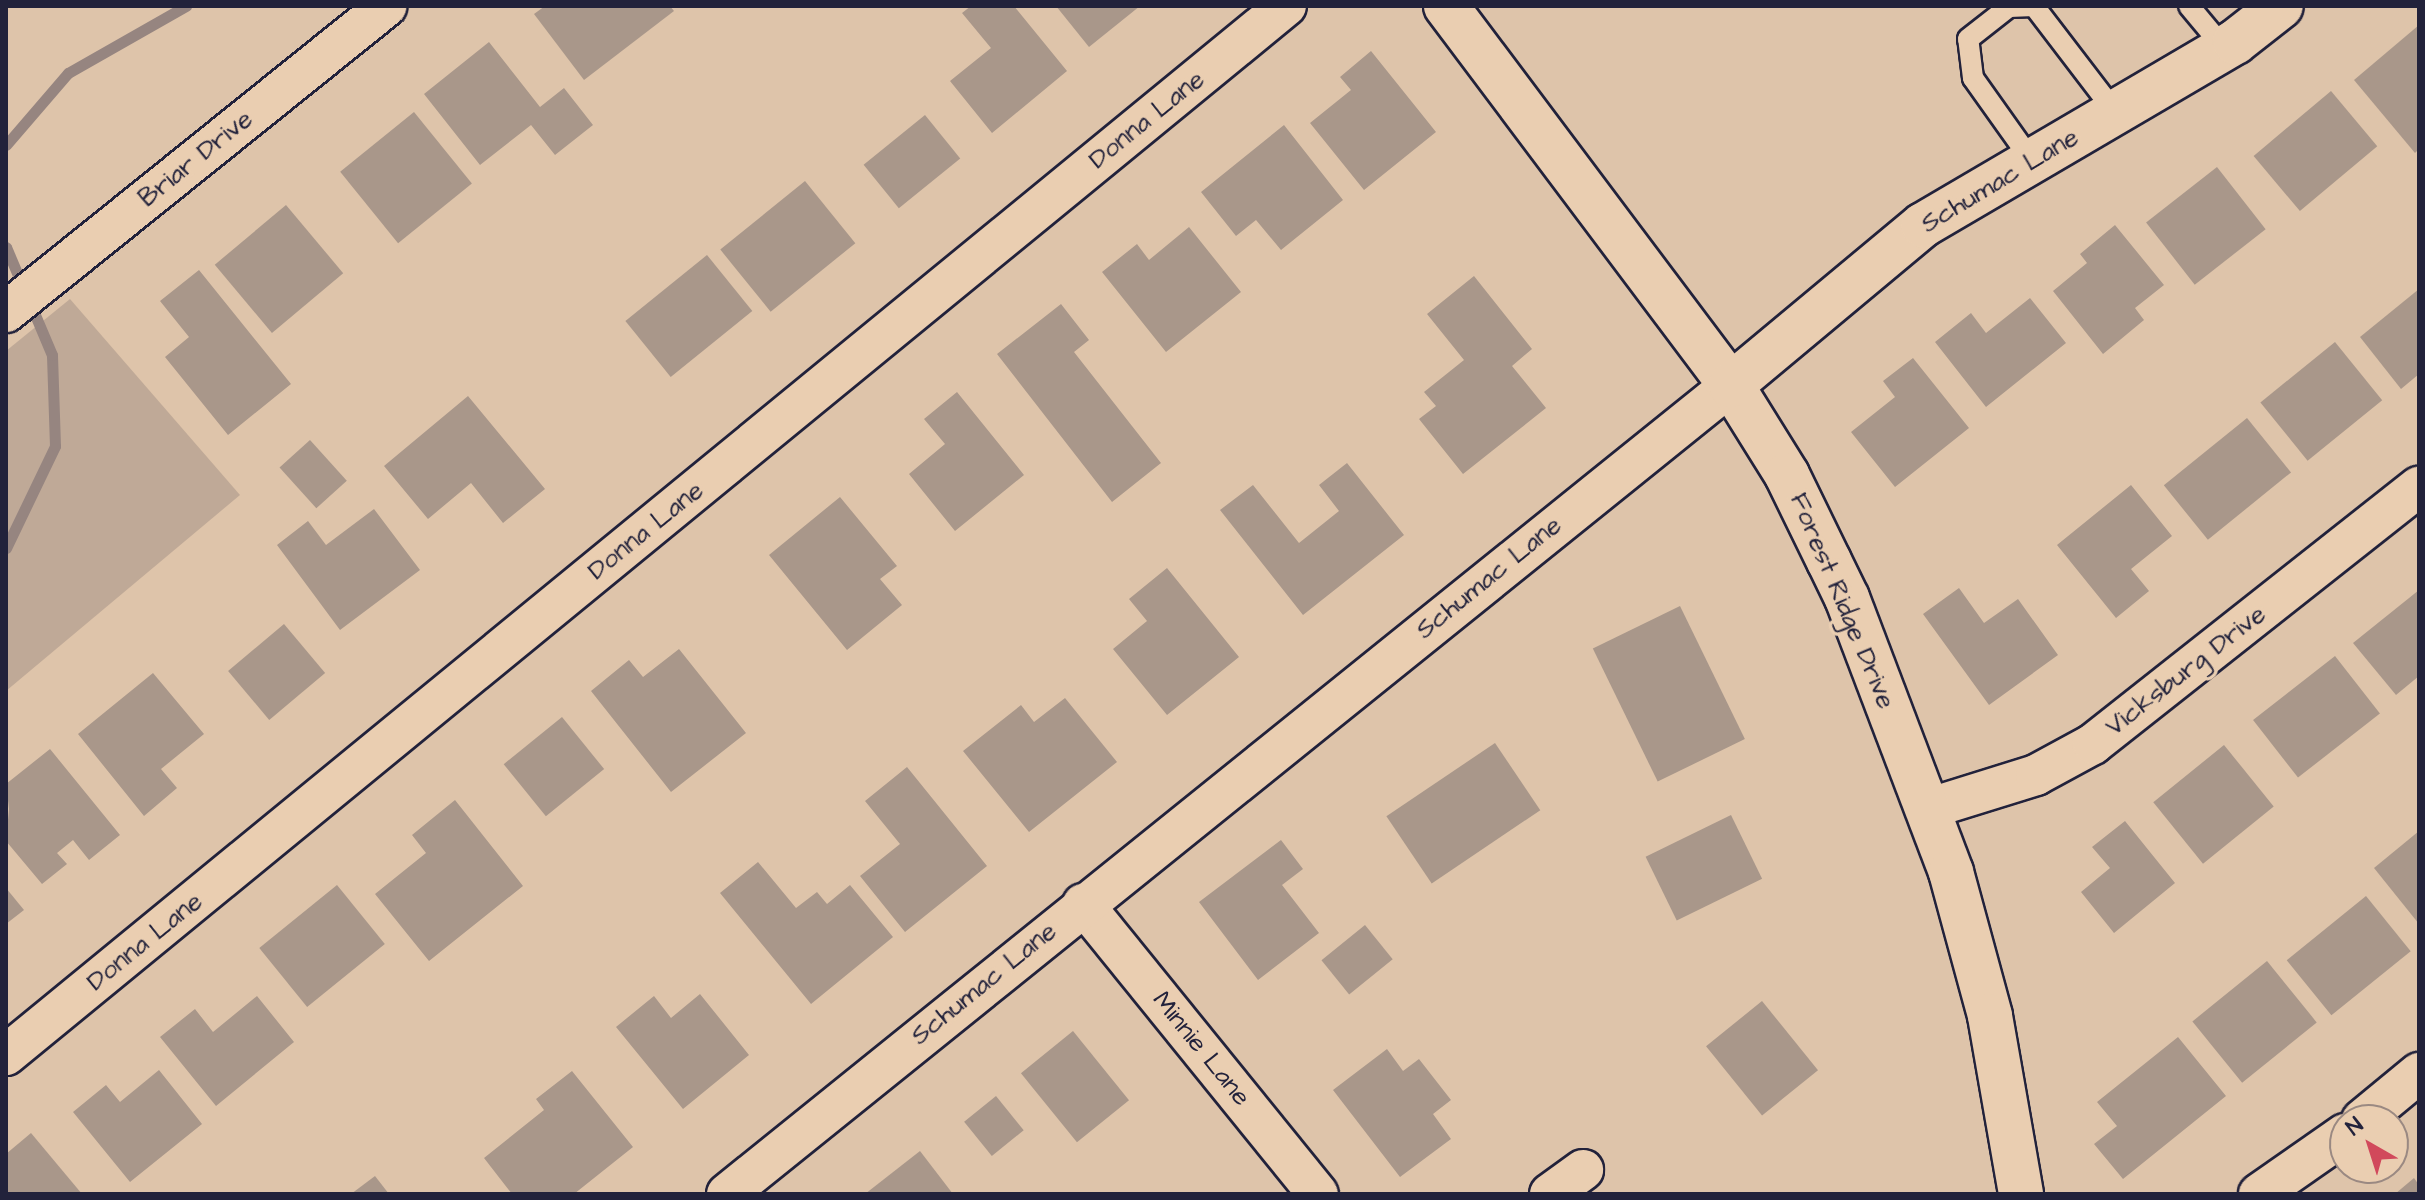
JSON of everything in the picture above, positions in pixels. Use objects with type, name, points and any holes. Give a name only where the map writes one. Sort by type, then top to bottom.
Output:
[{"type":"main road","name":"Forest Ridge Drive","points":[[1446,6],[1731,385],[1787,475],[1847,598],[1951,872],[1990,1016],[2021,1194]]},
{"type":"main road","name":"Schumac Lane","points":[[1731,385],[1923,225],[2224,48],[2281,6]]},
{"type":"street","name":"Briar Drive","points":[[6,312],[386,6]]},
{"type":"street","name":"Donna Lane","points":[[6,1055],[1286,6]]},
{"type":"street","name":"Schumac Lane","points":[[727,1194],[1083,904],[1731,385]]},
{"type":"street","name":"Vicksburg Drive","points":[[1927,809],[2036,775],[2093,744],[2419,487]]},
{"type":"street","name":"Minnie Lane","points":[[1083,904],[1318,1194]]},
{"type":"street","points":[[2381,1104],[2419,1073]]},
{"type":"street","points":[[2259,1194],[2329,1145]]},
{"type":"street","points":[[1550,1194],[1583,1170]]},
{"type":"lane","points":[[2032,161],[1973,78],[1968,39],[2009,7],[2034,6],[2115,112]]},
{"type":"lane","points":[[2189,6],[2224,48]]},
{"type":"shaded area","points":[[70,299],[240,495],[6,691],[6,351]]},
{"type":"building","points":[[545,6],[670,6],[674,11],[584,80],[534,14]]},
{"type":"building","points":[[971,6],[1014,6],[1067,71],[992,133],[950,81],[991,48],[962,13]]},
{"type":"building","points":[[1056,6],[1140,6],[1089,47]]},
{"type":"building","points":[[2419,25],[2419,149],[2415,153],[2354,80]]},
{"type":"building","points":[[489,42],[540,107],[564,88],[593,125],[555,155],[531,125],[480,165],[424,94]]},
{"type":"building","points":[[1371,51],[1436,132],[1364,190],[1310,123],[1351,90],[1340,77]]},
{"type":"building","points":[[2331,91],[2377,146],[2300,211],[2254,156]]},
{"type":"building","points":[[414,112],[472,183],[398,243],[340,172]]},
{"type":"building","points":[[925,115],[960,159],[899,208],[864,165]]},
{"type":"building","points":[[1284,125],[1343,200],[1281,250],[1256,220],[1236,236],[1201,192]]},
{"type":"building","points":[[2217,167],[2266,229],[2195,285],[2146,222]]},
{"type":"building","points":[[805,181],[855,243],[771,312],[720,250]]},
{"type":"building","points":[[286,205],[343,273],[272,333],[215,265]]},
{"type":"building","points":[[2115,225],[2164,285],[2135,308],[2144,320],[2103,354],[2053,291],[2087,263],[2080,254]]},
{"type":"building","points":[[1189,227],[1241,292],[1166,352],[1102,272],[1137,244],[1149,260]]},
{"type":"building","points":[[707,255],[752,311],[671,377],[625,321]]},
{"type":"building","points":[[199,270],[291,384],[228,435],[165,357],[189,337],[160,301]]},
{"type":"building","points":[[1474,276],[1532,349],[1512,366],[1546,408],[1463,474],[1419,419],[1436,406],[1424,392],[1464,360],[1427,314]]},
{"type":"building","points":[[2419,289],[2419,374],[2401,389],[2360,337]]},
{"type":"building","points":[[2030,298],[2066,343],[1986,407],[1935,342],[1971,313],[1986,333]]},
{"type":"building","points":[[1061,304],[1089,340],[1074,352],[1161,463],[1112,502],[997,354]]},
{"type":"building","points":[[2335,342],[2382,400],[2308,461],[2260,402]]},
{"type":"building","points":[[1913,358],[1969,428],[1895,487],[1851,432],[1895,397],[1883,381]]},
{"type":"building","points":[[957,392],[1024,475],[955,531],[909,474],[945,444],[924,419]]},
{"type":"building","points":[[468,396],[545,489],[503,523],[471,483],[428,519],[384,466]]},
{"type":"building","points":[[2247,418],[2291,472],[2208,540],[2164,485]]},
{"type":"building","points":[[310,440],[347,481],[316,508],[280,467]]},
{"type":"building","points":[[1347,463],[1404,535],[1303,615],[1220,510],[1253,485],[1299,543],[1339,511],[1319,485]]},
{"type":"building","points":[[2131,485],[2172,536],[2131,569],[2149,591],[2116,618],[2057,545]]},
{"type":"building","points":[[840,497],[897,566],[880,579],[902,605],[847,650],[769,555]]},
{"type":"building","points":[[374,509],[420,570],[340,630],[277,545],[308,521],[326,545]]},
{"type":"building","points":[[1167,568],[1239,657],[1167,715],[1113,649],[1147,621],[1129,599]]},
{"type":"building","points":[[1959,588],[1984,623],[2018,599],[2058,655],[1989,705],[1923,614]]},
{"type":"building","points":[[2419,590],[2419,676],[2396,695],[2353,643]]},
{"type":"building","points":[[1680,606],[1745,739],[1658,782],[1593,649]]},
{"type":"building","points":[[284,624],[325,673],[269,720],[228,671]]},
{"type":"building","points":[[679,649],[746,733],[671,792],[591,691],[629,660],[643,677]]},
{"type":"building","points":[[2335,656],[2380,714],[2298,778],[2253,720]]},
{"type":"building","points":[[153,673],[204,734],[161,769],[177,788],[144,816],[78,734]]},
{"type":"building","points":[[1065,698],[1117,762],[1029,832],[963,751],[1021,705],[1034,722]]},
{"type":"building","points":[[562,717],[604,769],[546,816],[504,764]]},
{"type":"building","points":[[1495,743],[1540,810],[1432,883],[1386,816]]},
{"type":"building","points":[[2224,745],[2274,806],[2203,864],[2153,802]]},
{"type":"building","points":[[50,749],[120,835],[89,860],[73,840],[57,853],[67,864],[42,884],[6,841],[9,809],[6,784]]},
{"type":"building","points":[[907,767],[987,866],[905,932],[860,876],[900,844],[865,801]]},
{"type":"building","points":[[455,800],[523,886],[429,961],[375,894],[426,853],[412,835]]},
{"type":"building","points":[[1731,815],[1762,879],[1677,920],[1646,857]]},
{"type":"building","points":[[2125,821],[2175,883],[2114,933],[2081,892],[2110,868],[2092,847]]},
{"type":"building","points":[[2419,831],[2419,924],[2374,868]]},
{"type":"building","points":[[1281,840],[1303,869],[1282,885],[1319,933],[1258,980],[1199,902]]},
{"type":"building","points":[[758,862],[796,908],[817,892],[827,904],[850,885],[893,937],[811,1004],[720,893]]},
{"type":"building","points":[[337,885],[385,944],[307,1007],[259,948]]},
{"type":"building","points":[[6,888],[24,910],[6,924]]},
{"type":"building","points":[[2366,896],[2411,951],[2331,1015],[2287,960]]},
{"type":"building","points":[[1365,925],[1393,959],[1349,994],[1321,960]]},
{"type":"building","points":[[2267,961],[2317,1022],[2242,1083],[2192,1021]]},
{"type":"building","points":[[700,994],[749,1055],[683,1109],[616,1027],[654,996],[671,1018]]},
{"type":"building","points":[[257,996],[294,1042],[216,1106],[160,1037],[195,1009],[213,1032]]},
{"type":"building","points":[[1762,1001],[1818,1070],[1762,1115],[1706,1046]]},
{"type":"building","points":[[1073,1031],[1129,1100],[1077,1142],[1021,1073]]},
{"type":"building","points":[[2178,1037],[2226,1096],[2123,1179],[2094,1144],[2117,1126],[2097,1102]]},
{"type":"building","points":[[1387,1049],[1403,1071],[1419,1059],[1451,1100],[1433,1114],[1451,1139],[1400,1177],[1333,1090]]},
{"type":"building","points":[[159,1070],[202,1124],[130,1182],[73,1112],[106,1085],[120,1102]]},
{"type":"building","points":[[572,1071],[633,1147],[574,1194],[512,1194],[484,1158],[544,1110],[536,1099]]},
{"type":"building","points":[[996,1096],[1024,1130],[992,1156],[964,1122]]},
{"type":"building","points":[[31,1133],[82,1194],[6,1194],[6,1154]]},
{"type":"building","points":[[920,1151],[953,1194],[865,1194]]},
{"type":"building","points":[[375,1176],[389,1194],[351,1194]]},
{"type":"building","points":[[2414,1178],[2419,1185],[2419,1194],[2395,1194],[2409,1184]]},
{"type":"waterway","points":[[6,145],[68,73],[186,6]]},
{"type":"waterway","points":[[6,247],[23,287]]},
{"type":"waterway","points":[[6,548],[55,446],[52,355],[30,303]]}]
